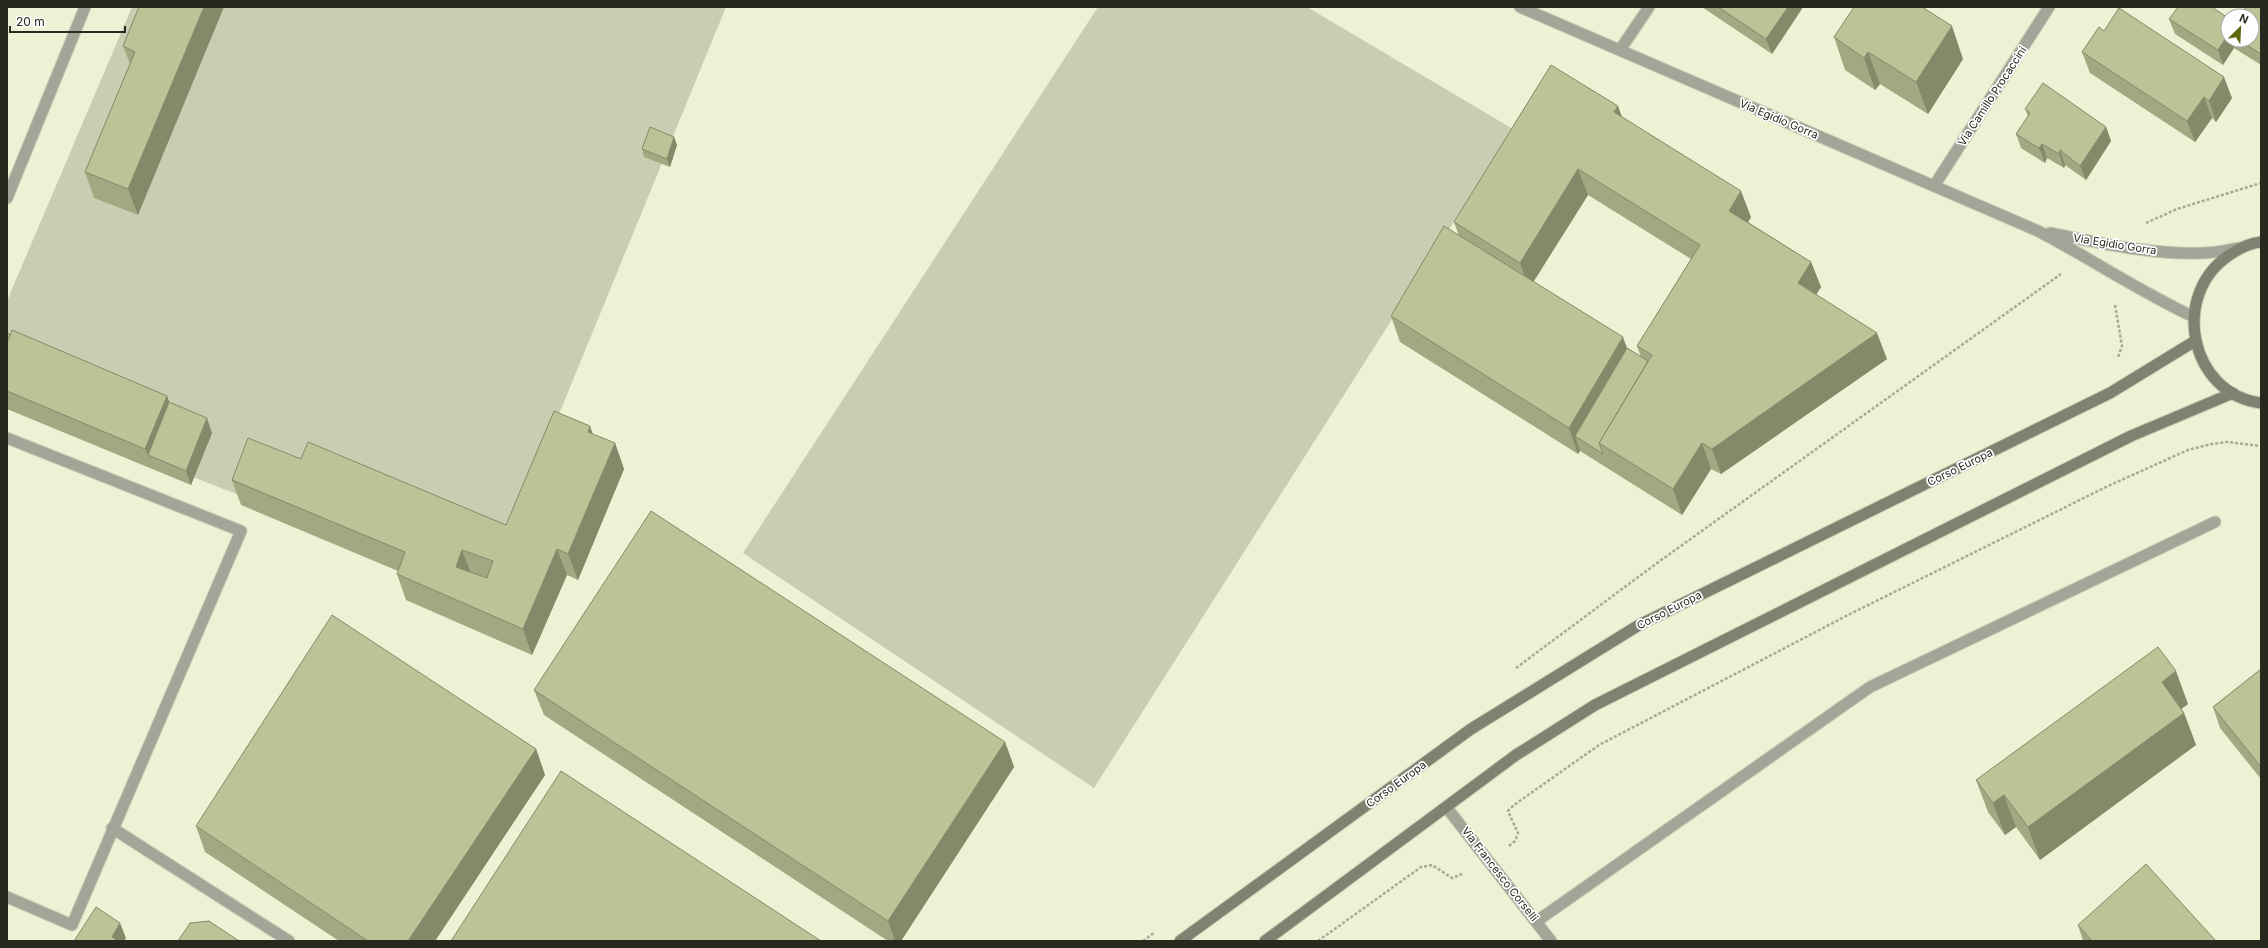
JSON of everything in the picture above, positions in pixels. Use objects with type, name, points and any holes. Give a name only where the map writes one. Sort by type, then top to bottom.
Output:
[{"type":"main road","points":[[2261,242],[2240,248],[2222,260],[2207,276],[2198,296],[2194,317],[2195,341],[2203,362],[2233,393],[2253,402],[2261,403]]},
{"type":"main road","name":"Corso Europa","points":[[1180,941],[1471,729],[1639,625],[2110,393],[2195,341]]},
{"type":"main road","points":[[1265,941],[1447,808],[1516,755],[1595,705],[2131,436],[2233,393]]},
{"type":"street","points":[[7,198],[85,7]]},
{"type":"street","name":"Via Egidio Gorra","points":[[1520,7],[2038,231],[2088,257],[2163,303],[2194,317]]},
{"type":"street","points":[[1620,50],[1649,7]]},
{"type":"street","name":"Via Camillo Procaccini","points":[[1934,186],[2049,7]]},
{"type":"street","name":"Via Egidio Gorra","points":[[2038,231],[2136,250],[2171,253],[2204,253],[2240,248]]},
{"type":"street","points":[[7,438],[241,531],[112,828],[72,925],[7,897]]},
{"type":"street","points":[[1537,921],[1870,687],[2216,522]]},
{"type":"street","name":"Via Francesco Corselli","points":[[1447,808],[1537,921],[1551,941]]},
{"type":"street","points":[[112,828],[289,941]]},
{"type":"path","points":[[2142,224],[2177,209],[2261,183]]},
{"type":"path","points":[[1511,672],[1657,563],[2064,272]]},
{"type":"path","points":[[2112,299],[2119,318],[2122,346],[2117,359]]},
{"type":"path","points":[[1509,846],[1515,841],[1518,833],[1508,811],[1514,805],[1599,745],[1850,614],[2108,486],[2188,450],[2211,444],[2228,442],[2261,446]]},
{"type":"path","points":[[1318,941],[1421,867],[1432,865],[1452,878],[1462,874]]},
{"type":"path","points":[[1143,941],[1156,932]]},
{"type":"green space","points":[[132,7],[726,7],[486,592],[7,404],[7,301]]},
{"type":"green space","points":[[1098,7],[1307,7],[1513,129],[1094,788],[743,553]]},
{"type":"building","points":[[139,7],[204,7],[128,189],[85,172],[135,52],[123,46]]},
{"type":"building","points":[[1718,7],[1788,7],[1766,39]]},
{"type":"building","points":[[1854,7],[1922,7],[1952,26],[1916,82],[1868,52],[1864,58],[1834,37]]},
{"type":"building","points":[[2178,7],[2212,7],[2220,12],[2220,47],[2218,50],[2169,19]]},
{"type":"building","points":[[2261,7],[2261,54],[2252,48],[2260,48],[2260,8],[2245,8]]},
{"type":"building","points":[[2119,8],[2224,77],[2209,101],[2204,97],[2187,121],[2082,52],[2099,27],[2104,31]]},
{"type":"building","points":[[1551,65],[1618,106],[1614,112],[1741,191],[1729,211],[1811,262],[1798,283],[1877,333],[1712,449],[1702,443],[1673,489],[1599,443],[1652,355],[1637,346],[1700,245],[1578,169],[1520,263],[1454,222]]},
{"type":"building","points":[[2043,83],[2106,127],[2080,166],[2060,150],[2059,154],[2042,144],[2039,148],[2016,134],[2030,113],[2025,109]]},
{"type":"building","points":[[650,127],[674,137],[667,159],[642,149]]},
{"type":"building","points":[[1444,226],[1623,337],[1569,428],[1391,316]]},
{"type":"building","points":[[12,330],[167,396],[145,449],[7,391],[7,342]]},
{"type":"building","points":[[7,333],[10,335],[7,342]]},
{"type":"building","points":[[1627,348],[1648,361],[1599,443],[1603,454],[1575,436]]},
{"type":"building","points":[[169,402],[207,418],[186,471],[148,455]]},
{"type":"building","points":[[554,411],[590,426],[588,432],[615,443],[568,554],[557,549],[523,629],[397,574],[405,552],[232,480],[248,438],[301,459],[308,442],[506,525]],"holes":[[[462,550],[493,561],[487,578],[456,567]]]},
{"type":"building","points":[[651,511],[1005,742],[888,921],[534,690]]},
{"type":"building","points":[[332,615],[536,749],[408,941],[368,941],[196,826]]},
{"type":"building","points":[[2158,647],[2176,671],[2162,682],[2184,713],[2028,827],[2004,795],[1993,803],[1976,780]]},
{"type":"building","points":[[2261,669],[2261,767],[2213,707]]},
{"type":"building","points":[[561,771],[821,941],[451,941]]},
{"type":"building","points":[[2146,864],[2216,941],[2092,941],[2078,925]]},
{"type":"building","points":[[96,907],[120,923],[112,937],[118,941],[74,941]]},
{"type":"building","points":[[209,921],[239,941],[178,941],[190,923]]}]
